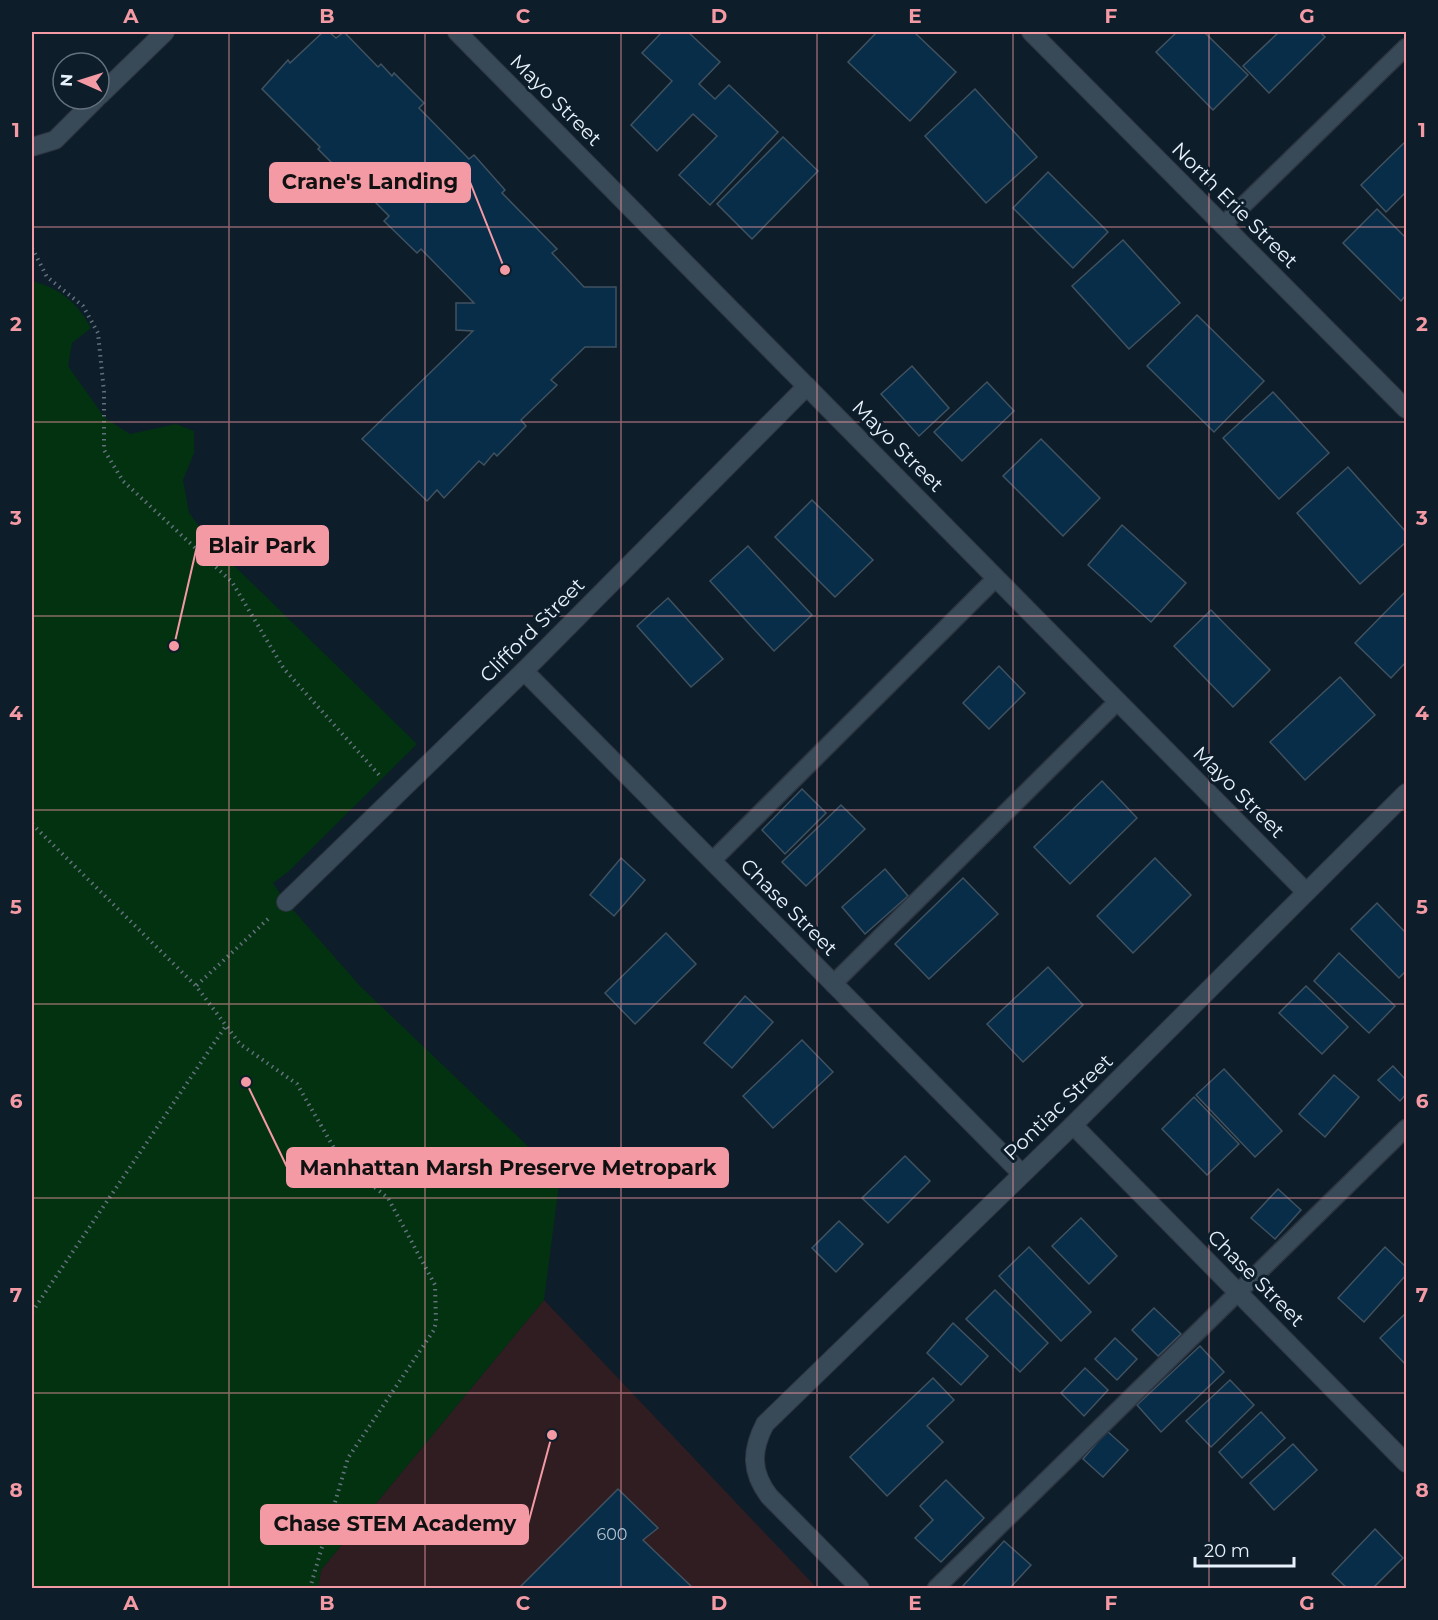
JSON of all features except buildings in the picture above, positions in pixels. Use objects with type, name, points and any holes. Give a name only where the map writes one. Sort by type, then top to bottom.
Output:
[{"type":"street","points":[[111,85],[165,32]]},
{"type":"street","name":"Mayo Street","points":[[457,32],[1306,892]]},
{"type":"street","name":"North Erie Street","points":[[1031,32],[1407,409]]},
{"type":"street","points":[[32,147],[55,140],[85,111]]},
{"type":"street","name":"Clifford Street","points":[[286,902],[524,671],[807,386]]},
{"type":"street","name":"Chase Street","points":[[524,671],[1022,1174]]},
{"type":"street","name":"Pontiac Street","points":[[860,1588],[769,1496],[760,1484],[754,1459],[759,1435],[765,1424],[1073,1125],[1407,793]]},
{"type":"street","name":"Chase Street","points":[[1073,1125],[1407,1463]]},
{"type":"lane","points":[[1223,225],[1407,47]]},
{"type":"lane","points":[[712,861],[996,578]]},
{"type":"lane","points":[[833,984],[1118,701]]},
{"type":"lane","points":[[936,1588],[1407,1128]]},
{"type":"path","points":[[32,249],[47,277],[84,306],[98,333],[104,392],[104,450],[123,481],[232,582],[284,669],[397,795]]},
{"type":"path","points":[[32,824],[195,986],[240,1044],[297,1084],[341,1160],[388,1198],[435,1284],[436,1322],[434,1330],[348,1458],[310,1588]]},
{"type":"path","points":[[195,986],[286,902]]},
{"type":"path","points":[[32,1312],[225,1027]]},
{"type":"shaded area","points":[[544,1300],[817,1588],[318,1588],[321,1570]]},
{"type":"green space","points":[[32,281],[67,297],[80,310],[91,328],[72,343],[68,366],[105,418],[130,434],[176,424],[194,431],[194,453],[183,480],[189,513],[216,548],[417,744],[288,872],[273,883],[286,902],[361,987],[560,1177],[544,1300],[321,1570],[318,1588],[32,1588]]},
{"type":"place","name":"Crane's Landing","points":[[505,270]]},
{"type":"place","name":"Blair Park","points":[[174,646]]},
{"type":"place","name":"Manhattan Marsh Preserve Metropark","points":[[246,1082]]},
{"type":"place","name":"Chase STEM Academy","points":[[552,1435]]}]
